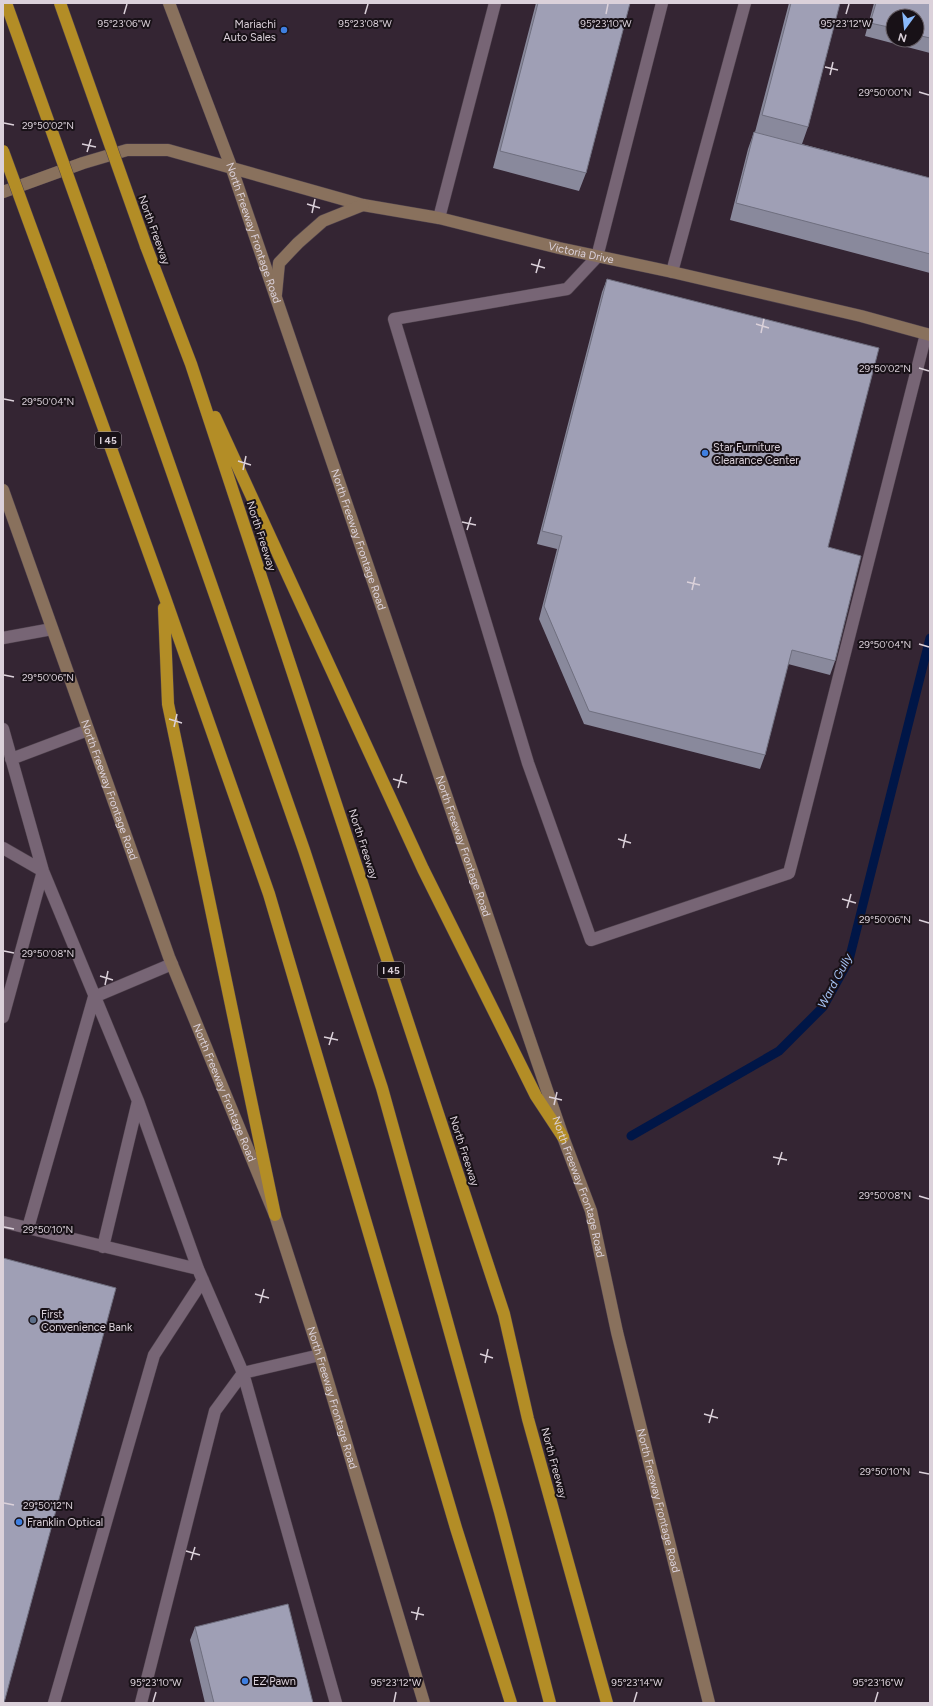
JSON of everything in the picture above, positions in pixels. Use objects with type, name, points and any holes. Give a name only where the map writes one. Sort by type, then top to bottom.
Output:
[{"type":"highway","points":[[6,3],[100,266],[304,850],[382,1088],[500,1512],[550,1703]]},
{"type":"highway","name":"North Freeway","points":[[60,3],[146,246],[190,364],[504,1314],[528,1419],[607,1703]]},
{"type":"highway","name":"I 45","points":[[3,151],[164,595],[269,894],[453,1521],[511,1703]]},
{"type":"highway","points":[[190,364],[423,869],[536,1096],[563,1137]]},
{"type":"highway","points":[[164,595],[168,704],[275,1215]]},
{"type":"main road","name":"North Freeway Frontage Road","points":[[169,3],[232,169],[563,1137],[591,1211],[617,1332],[708,1703]]},
{"type":"main road","name":"Victoria Drive","points":[[3,192],[83,163],[127,150],[168,150],[363,205],[439,218],[597,257],[672,272],[861,316],[928,334]]},
{"type":"main road","points":[[276,299],[279,263],[323,221],[363,205]]},
{"type":"main road","name":"North Freeway Frontage Road","points":[[3,490],[172,964],[275,1215],[320,1355],[424,1703]]},
{"type":"lane","points":[[439,218],[495,3]]},
{"type":"lane","points":[[662,3],[597,257],[566,289],[394,319],[528,763],[591,940],[788,873],[928,334]]},
{"type":"lane","points":[[672,272],[745,3]]},
{"type":"lane","points":[[3,638],[52,629]]},
{"type":"lane","points":[[3,729],[43,872],[138,1101],[200,1275],[243,1372],[336,1703]]},
{"type":"lane","points":[[12,759],[88,730]]},
{"type":"lane","points":[[3,848],[43,872]]},
{"type":"lane","points":[[3,1017],[43,872]]},
{"type":"lane","points":[[94,997],[172,964]]},
{"type":"lane","points":[[28,1228],[94,997]]},
{"type":"lane","points":[[103,1247],[138,1101]]},
{"type":"lane","points":[[3,1222],[103,1247],[200,1275]]},
{"type":"lane","points":[[54,1703],[154,1355],[200,1275]]},
{"type":"lane","points":[[141,1703],[215,1411],[243,1372],[320,1355]]},
{"type":"building","points":[[538,3],[630,3],[586,173],[500,151]]},
{"type":"building","points":[[791,3],[840,3],[808,127],[762,115]]},
{"type":"building","points":[[876,3],[930,3],[930,38],[925,37],[925,8],[885,8],[885,26],[870,23]]},
{"type":"building","points":[[754,132],[930,178],[930,254],[736,203]]},
{"type":"building","name":"Star Furniture Clearance Center","points":[[607,279],[879,348],[828,547],[861,556],[835,661],[792,650],[765,755],[589,711],[544,606],[562,536],[542,531]]},
{"type":"building","points":[[3,1258],[116,1288],[4,1703],[3,1703]]},
{"type":"building","points":[[288,1604],[313,1703],[214,1703],[195,1627]]},
{"type":"waterway","name":"Ward Gully","points":[[631,1136],[779,1051],[823,1007],[849,960],[930,638]]},
{"type":"place","name":"Mariachi Auto Sales","points":[[284,30]]},
{"type":"place","name":"Star Furniture Clearance Center","points":[[705,453]]},
{"type":"place","name":"First Convenience Bank","points":[[33,1320]]},
{"type":"place","name":"Franklin Optical","points":[[19,1522]]},
{"type":"place","name":"EZ Pawn","points":[[245,1681]]}]
